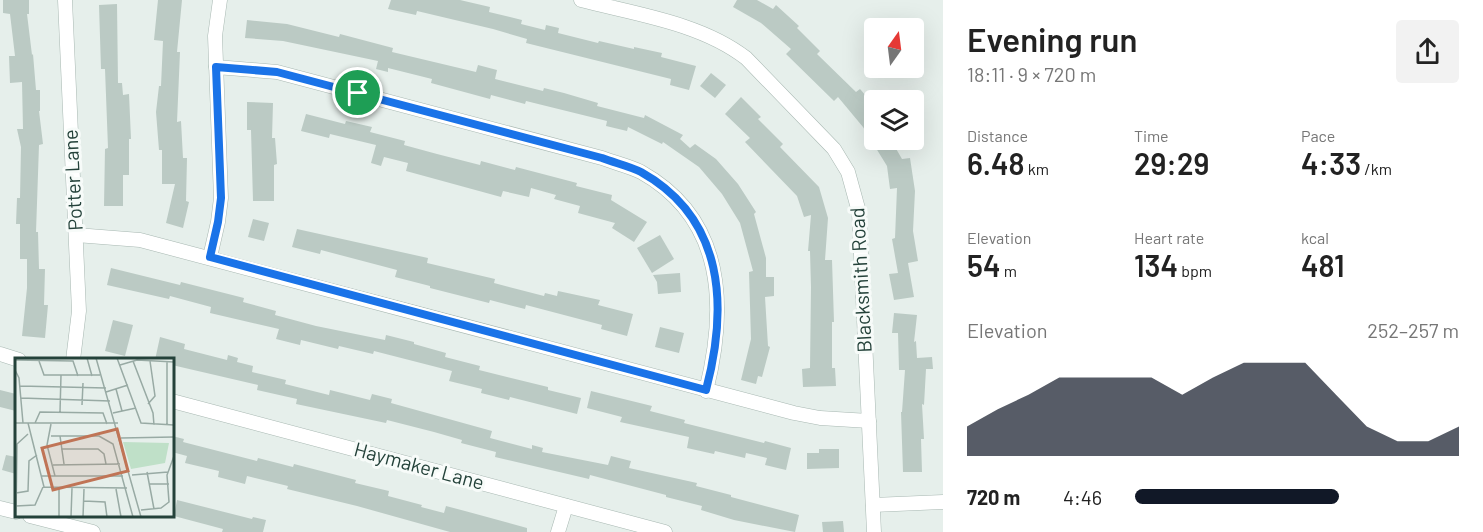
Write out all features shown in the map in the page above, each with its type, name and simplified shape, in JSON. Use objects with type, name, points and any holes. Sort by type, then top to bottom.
[{"type":"street","name":"Potter Lane","points":[[65,0],[79,311],[73,358]]},
{"type":"street","points":[[210,257],[221,198],[215,36],[220,0]]},
{"type":"street","name":"Blacksmith Road","points":[[580,0],[697,30],[732,47],[746,58],[834,149],[848,172],[859,212],[874,532]]},
{"type":"street","points":[[216,67],[277,72],[602,158],[653,179],[689,211],[705,238],[713,260],[716,292],[716,341],[706,390]]},
{"type":"street","points":[[76,235],[140,240],[706,390],[820,418],[869,421]]},
{"type":"street","points":[[0,354],[15,359]]},
{"type":"street","name":"Haymaker Lane","points":[[174,401],[665,532]]},
{"type":"street","points":[[873,505],[943,502]]},
{"type":"street","points":[[558,532],[566,506]]},
{"type":"street","points":[[0,508],[15,512]]},
{"type":"street","points":[[33,517],[75,530],[93,532]]},
{"type":"building","points":[[3,0],[29,0],[29,14],[27,14],[36,90],[40,90],[39,111],[43,144],[39,145],[36,232],[38,232],[39,269],[45,269],[44,305],[48,305],[45,338],[22,336],[27,288],[27,259],[20,259],[20,224],[16,224],[17,198],[20,198],[21,147],[17,129],[23,129],[22,82],[10,83],[9,56],[15,56],[10,14],[3,13]]},
{"type":"building","points":[[158,0],[182,0],[177,52],[180,52],[177,122],[181,121],[183,158],[187,158],[186,201],[189,202],[183,228],[166,223],[175,184],[162,184],[162,150],[159,150],[156,112],[159,86],[161,86],[163,41],[154,40]]},
{"type":"building","points":[[391,0],[460,0],[490,7],[489,12],[522,20],[521,24],[545,30],[546,25],[559,28],[558,33],[598,43],[599,41],[662,53],[661,57],[696,66],[689,90],[670,85],[671,79],[526,43],[527,39],[493,29],[417,11],[416,15],[388,9]]},
{"type":"building","points":[[737,0],[757,0],[773,9],[776,5],[799,26],[797,28],[820,51],[817,54],[856,92],[860,89],[864,94],[864,129],[838,97],[834,101],[786,54],[791,49],[761,23],[733,7]]},
{"type":"building","points":[[117,4],[118,83],[122,83],[123,95],[129,94],[131,139],[129,139],[129,175],[123,175],[123,206],[104,206],[105,149],[108,148],[105,69],[101,69],[99,5]]},
{"type":"building","points":[[247,20],[287,24],[339,37],[340,34],[393,48],[392,52],[476,72],[478,65],[497,70],[495,79],[543,91],[544,88],[564,93],[598,103],[597,106],[644,118],[645,115],[683,135],[680,139],[690,148],[695,144],[716,159],[738,184],[756,212],[754,214],[766,258],[766,277],[774,277],[774,296],[765,297],[768,346],[770,347],[762,377],[758,376],[756,384],[741,380],[751,339],[749,272],[753,271],[740,223],[722,194],[699,167],[663,142],[662,144],[628,127],[627,131],[606,126],[607,121],[526,101],[525,104],[491,95],[490,99],[431,83],[432,79],[388,68],[388,72],[376,69],[378,61],[283,41],[245,38]]},
{"type":"building","points":[[711,73],[726,85],[715,98],[700,86]]},
{"type":"building","points":[[741,97],[761,117],[758,119],[783,144],[780,147],[819,187],[828,218],[825,260],[832,260],[834,322],[832,322],[832,368],[835,368],[836,386],[803,387],[802,369],[810,368],[811,287],[810,251],[808,251],[811,215],[804,217],[797,196],[745,142],[750,138],[725,114]]},
{"type":"building","points":[[247,102],[273,103],[272,138],[275,138],[277,164],[274,165],[274,201],[253,201],[251,130],[247,130]]},
{"type":"building","points":[[306,114],[345,124],[346,121],[372,127],[370,132],[405,141],[404,145],[480,165],[481,161],[515,170],[516,167],[577,183],[576,186],[612,195],[611,200],[647,222],[634,242],[612,228],[615,223],[578,213],[580,206],[554,199],[556,195],[531,188],[529,197],[503,191],[501,197],[406,171],[408,163],[384,157],[381,166],[371,163],[376,145],[330,134],[329,138],[301,131]]},
{"type":"building","points":[[877,150],[897,150],[902,159],[910,158],[915,191],[913,231],[918,261],[908,263],[914,297],[894,300],[889,274],[898,273],[892,239],[895,238],[897,188],[890,189],[887,166]]},
{"type":"building","points":[[253,219],[269,223],[264,241],[248,237]]},
{"type":"building","points":[[297,229],[428,258],[427,263],[495,279],[494,283],[544,296],[545,293],[557,296],[558,291],[600,300],[598,305],[633,314],[627,336],[601,329],[602,325],[526,305],[525,309],[490,300],[489,303],[430,288],[430,286],[395,277],[397,270],[321,250],[320,254],[292,247]]},
{"type":"building","points":[[660,235],[674,259],[652,273],[637,248]]},
{"type":"building","points":[[111,268],[244,298],[243,302],[276,311],[275,315],[316,326],[385,340],[386,335],[414,342],[414,344],[446,353],[445,357],[480,366],[479,370],[548,387],[548,390],[581,398],[577,414],[510,397],[509,400],[481,393],[482,389],[449,381],[452,371],[374,351],[373,354],[301,340],[300,345],[276,339],[279,329],[210,313],[211,307],[170,296],[169,299],[107,285]]},
{"type":"building","points":[[680,273],[681,292],[658,294],[657,282],[653,275]]},
{"type":"building","points":[[894,313],[917,315],[914,342],[916,341],[917,358],[932,357],[933,369],[926,369],[924,405],[922,404],[924,439],[921,439],[922,472],[903,472],[901,412],[905,370],[899,370],[898,333],[892,333]]},
{"type":"building","points":[[113,320],[133,325],[125,356],[105,351]]},
{"type":"building","points":[[660,327],[684,333],[679,353],[655,347]]},
{"type":"building","points":[[160,337],[185,344],[184,349],[227,360],[228,355],[238,358],[237,362],[253,366],[252,372],[286,380],[285,384],[329,395],[330,390],[370,400],[372,394],[392,399],[391,403],[492,431],[490,438],[532,449],[532,445],[543,448],[542,452],[608,465],[611,456],[631,461],[629,468],[697,483],[696,486],[731,495],[731,497],[799,515],[795,532],[734,520],[701,510],[702,506],[590,475],[589,479],[495,457],[496,452],[461,443],[462,440],[434,432],[387,420],[386,423],[296,404],[297,399],[257,390],[258,385],[174,365],[174,358],[155,358]]},
{"type":"building","points":[[0,390],[15,394],[15,411],[0,407]]},
{"type":"building","points":[[591,391],[652,406],[650,411],[685,420],[684,423],[791,448],[786,470],[765,465],[767,458],[746,453],[745,458],[715,451],[714,454],[687,448],[689,437],[620,422],[622,417],[587,408]]},
{"type":"building","points":[[174,436],[184,439],[183,442],[257,461],[258,458],[293,467],[294,464],[356,480],[355,483],[389,491],[388,496],[422,505],[421,507],[444,513],[446,506],[527,528],[527,532],[450,532],[287,489],[288,486],[247,476],[245,484],[218,477],[219,471],[185,463],[187,456],[174,453]]},
{"type":"building","points":[[819,449],[839,449],[839,468],[807,469],[807,453],[819,453]]},
{"type":"building","points":[[6,455],[15,457],[15,474],[2,470]]},
{"type":"building","points":[[177,500],[252,519],[253,517],[266,520],[263,532],[222,532],[223,529],[174,516]]},
{"type":"building","points":[[843,521],[844,532],[823,532],[822,522]]},
{"type":"route","points":[[216,67],[277,72],[358,93],[602,158],[638,171],[653,179],[673,195],[689,211],[705,238],[713,260],[716,292],[716,341],[706,390],[210,257],[221,198],[216,67]]}]
